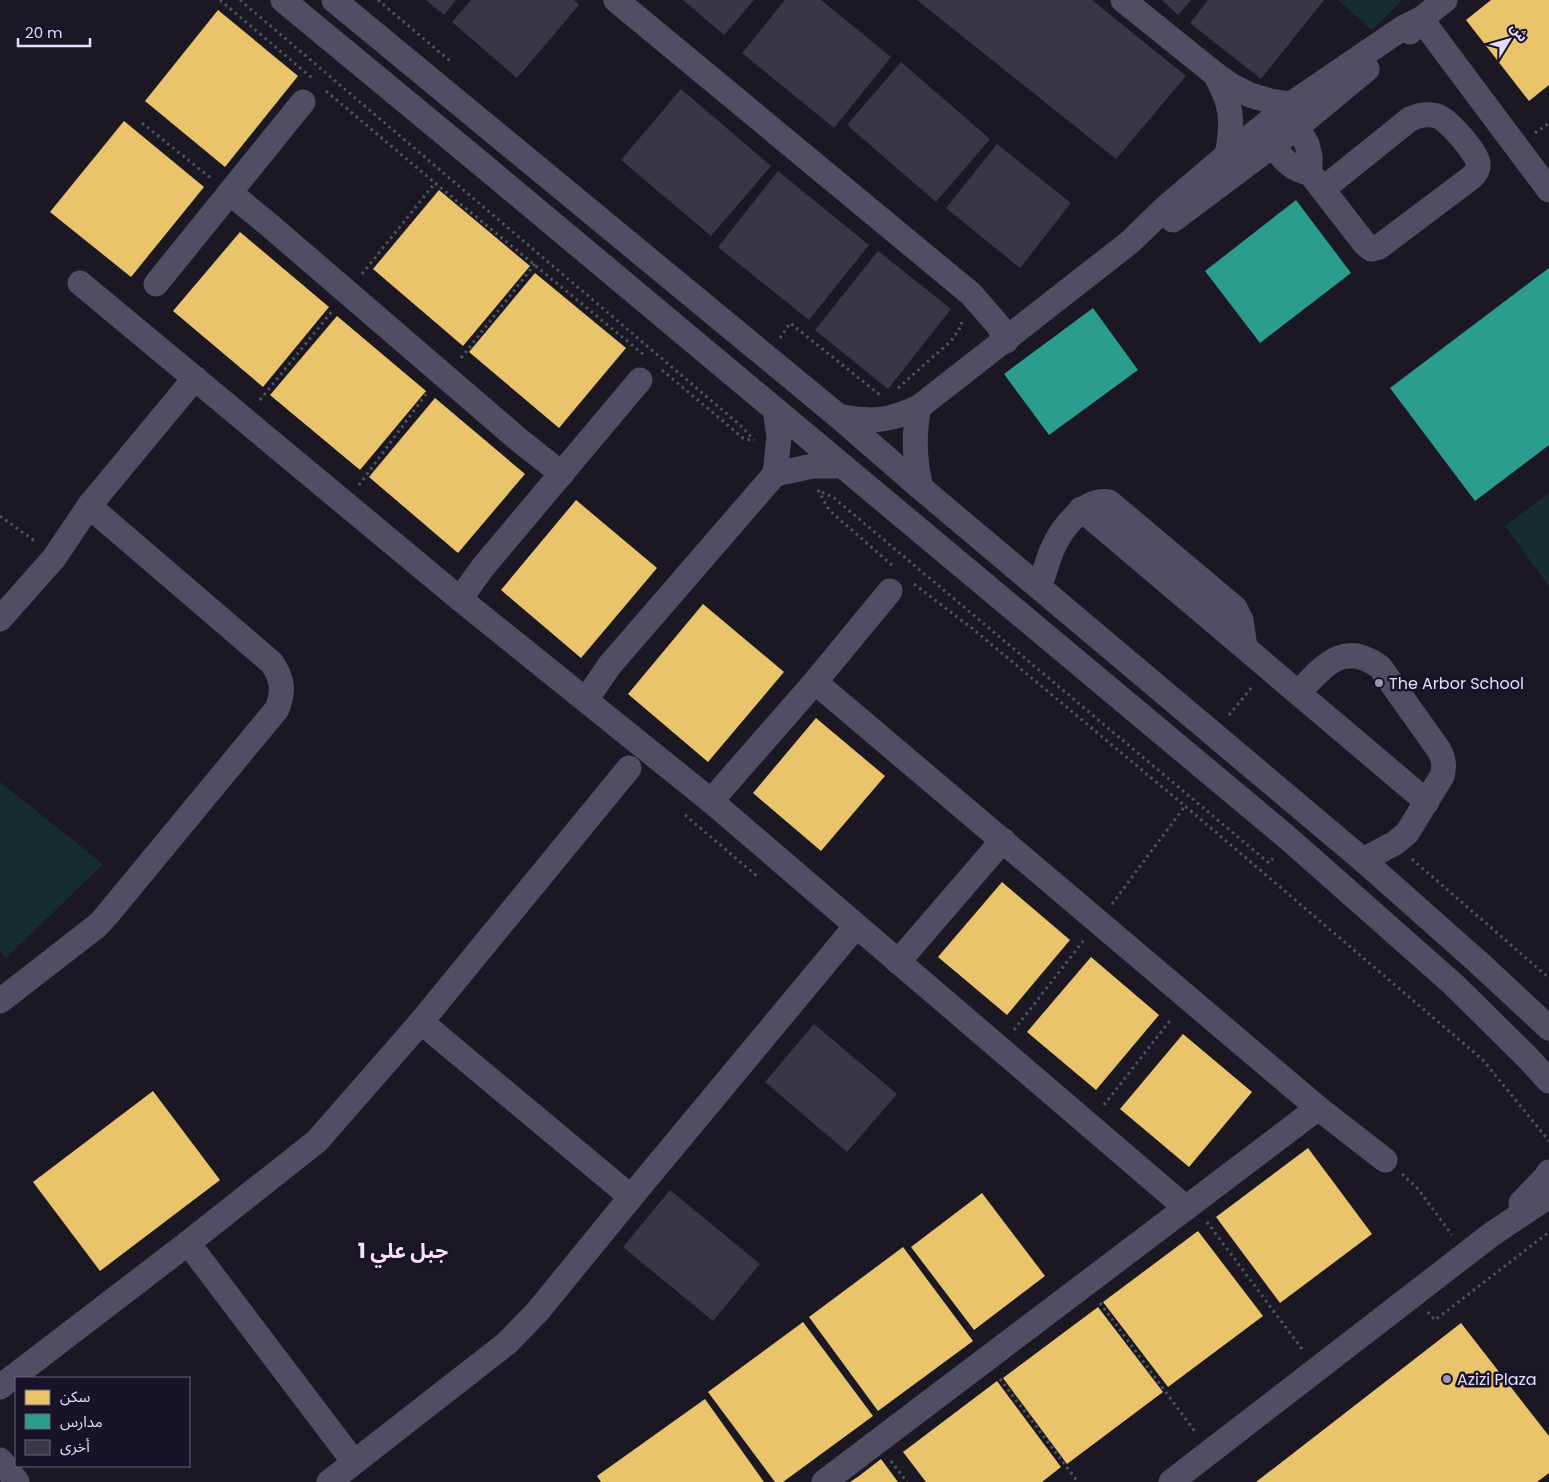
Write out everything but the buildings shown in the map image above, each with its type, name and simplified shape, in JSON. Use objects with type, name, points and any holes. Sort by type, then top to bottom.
[{"type":"street","points":[[283,0],[1289,838],[1453,984],[1549,1081]]},
{"type":"street","points":[[334,0],[837,416],[1363,860],[1549,1028]]},
{"type":"street","points":[[616,0],[971,294],[998,324],[1006,340]]},
{"type":"street","points":[[1123,0],[1232,86],[1250,95],[1270,101],[1294,116],[1307,144],[1317,181],[1364,244],[1371,249],[1376,249],[1472,177],[1478,170],[1478,165],[1476,156],[1447,121],[1429,114],[1419,115],[1410,119],[1317,181]]},
{"type":"street","points":[[837,416],[870,421],[886,420],[903,415],[919,407],[1130,242],[1165,208],[1227,155],[1294,116],[1404,27],[1421,19],[1445,0]]},
{"type":"street","points":[[1421,19],[1549,190]]},
{"type":"street","points":[[1215,74],[1225,93],[1230,113],[1231,134],[1227,155]]},
{"type":"street","points":[[156,284],[310,93]]},
{"type":"street","points":[[1130,242],[1169,222],[1273,146],[1294,116]]},
{"type":"street","points":[[1273,146],[1294,168],[1317,181]]},
{"type":"street","points":[[230,193],[562,474]]},
{"type":"street","points":[[80,283],[460,599],[711,801],[898,962],[1190,1206]]},
{"type":"street","points":[[460,599],[483,567],[649,368]]},
{"type":"street","points":[[0,618],[54,558],[89,506],[196,378]]},
{"type":"street","points":[[919,407],[914,444],[916,472],[921,488]]},
{"type":"street","points":[[775,409],[786,472]]},
{"type":"street","points":[[586,700],[609,666],[786,472],[813,466],[843,466]]},
{"type":"street","points":[[0,1002],[98,925],[277,709],[281,698],[282,685],[279,674],[272,663],[89,506]]},
{"type":"street","points":[[1039,587],[1055,544],[1081,509],[1427,802]]},
{"type":"street","points":[[711,801],[815,682],[898,579]]},
{"type":"street","points":[[1299,692],[1320,670],[1336,658],[1352,655],[1368,659],[1380,667],[1443,758],[1444,768],[1442,776],[1406,833],[1395,844],[1363,860]]},
{"type":"street","points":[[815,682],[1318,1108],[1385,1160]]},
{"type":"street","points":[[0,1388],[188,1243],[317,1140],[421,1022],[629,768]]},
{"type":"street","points":[[898,962],[1003,840]]},
{"type":"street","points":[[329,1482],[518,1334],[856,926]]},
{"type":"street","points":[[421,1022],[630,1197]]},
{"type":"street","points":[[824,1482],[1318,1108]]},
{"type":"street","points":[[1492,1234],[1549,1172]]},
{"type":"street","points":[[1171,1482],[1465,1254],[1492,1234],[1542,1205]]},
{"type":"street","points":[[188,1243],[354,1462]]},
{"type":"street","points":[[0,1460],[17,1482]]},
{"type":"path","points":[[220,0],[310,93]]},
{"type":"path","points":[[240,0],[740,425],[757,442],[743,438],[649,368],[535,264],[324,89]]},
{"type":"path","points":[[1534,134],[1549,122]]},
{"type":"path","points":[[142,123],[230,193]]},
{"type":"path","points":[[357,488],[444,374],[535,264]]},
{"type":"path","points":[[892,393],[951,341],[962,325],[958,308],[971,294]]},
{"type":"path","points":[[780,338],[790,323],[885,399]]},
{"type":"path","points":[[786,472],[834,498],[1269,863],[1289,838]]},
{"type":"path","points":[[819,491],[829,510],[898,579],[973,629],[1483,1060],[1549,1141]]},
{"type":"path","points":[[0,516],[54,558]]},
{"type":"path","points":[[1229,716],[1268,666]]},
{"type":"path","points":[[681,812],[764,882]]},
{"type":"path","points":[[1395,844],[1549,978]]},
{"type":"path","points":[[1103,1107],[1188,997]]},
{"type":"path","points":[[1385,1160],[1412,1182],[1465,1254]]},
{"type":"path","points":[[1190,1206],[1316,1369]]},
{"type":"path","points":[[1414,1294],[1435,1320],[1549,1232]]},
{"type":"path","points":[[1086,1284],[1210,1452]]},
{"type":"path","points":[[986,1361],[1078,1482]]},
{"type":"green space","points":[[1338,0],[1402,0],[1372,30]]},
{"type":"green space","points":[[1549,493],[1549,586],[1505,526]]},
{"type":"green space","points":[[0,782],[103,864],[6,958],[0,951]]},
{"type":"place","name":"The Arbor School","points":[[1379,683]]},
{"type":"place","name":"Azizi Plaza","points":[[1447,1379]]},
{"type":"district","name":"جبل علي 1","points":[[403,1251]]}]
